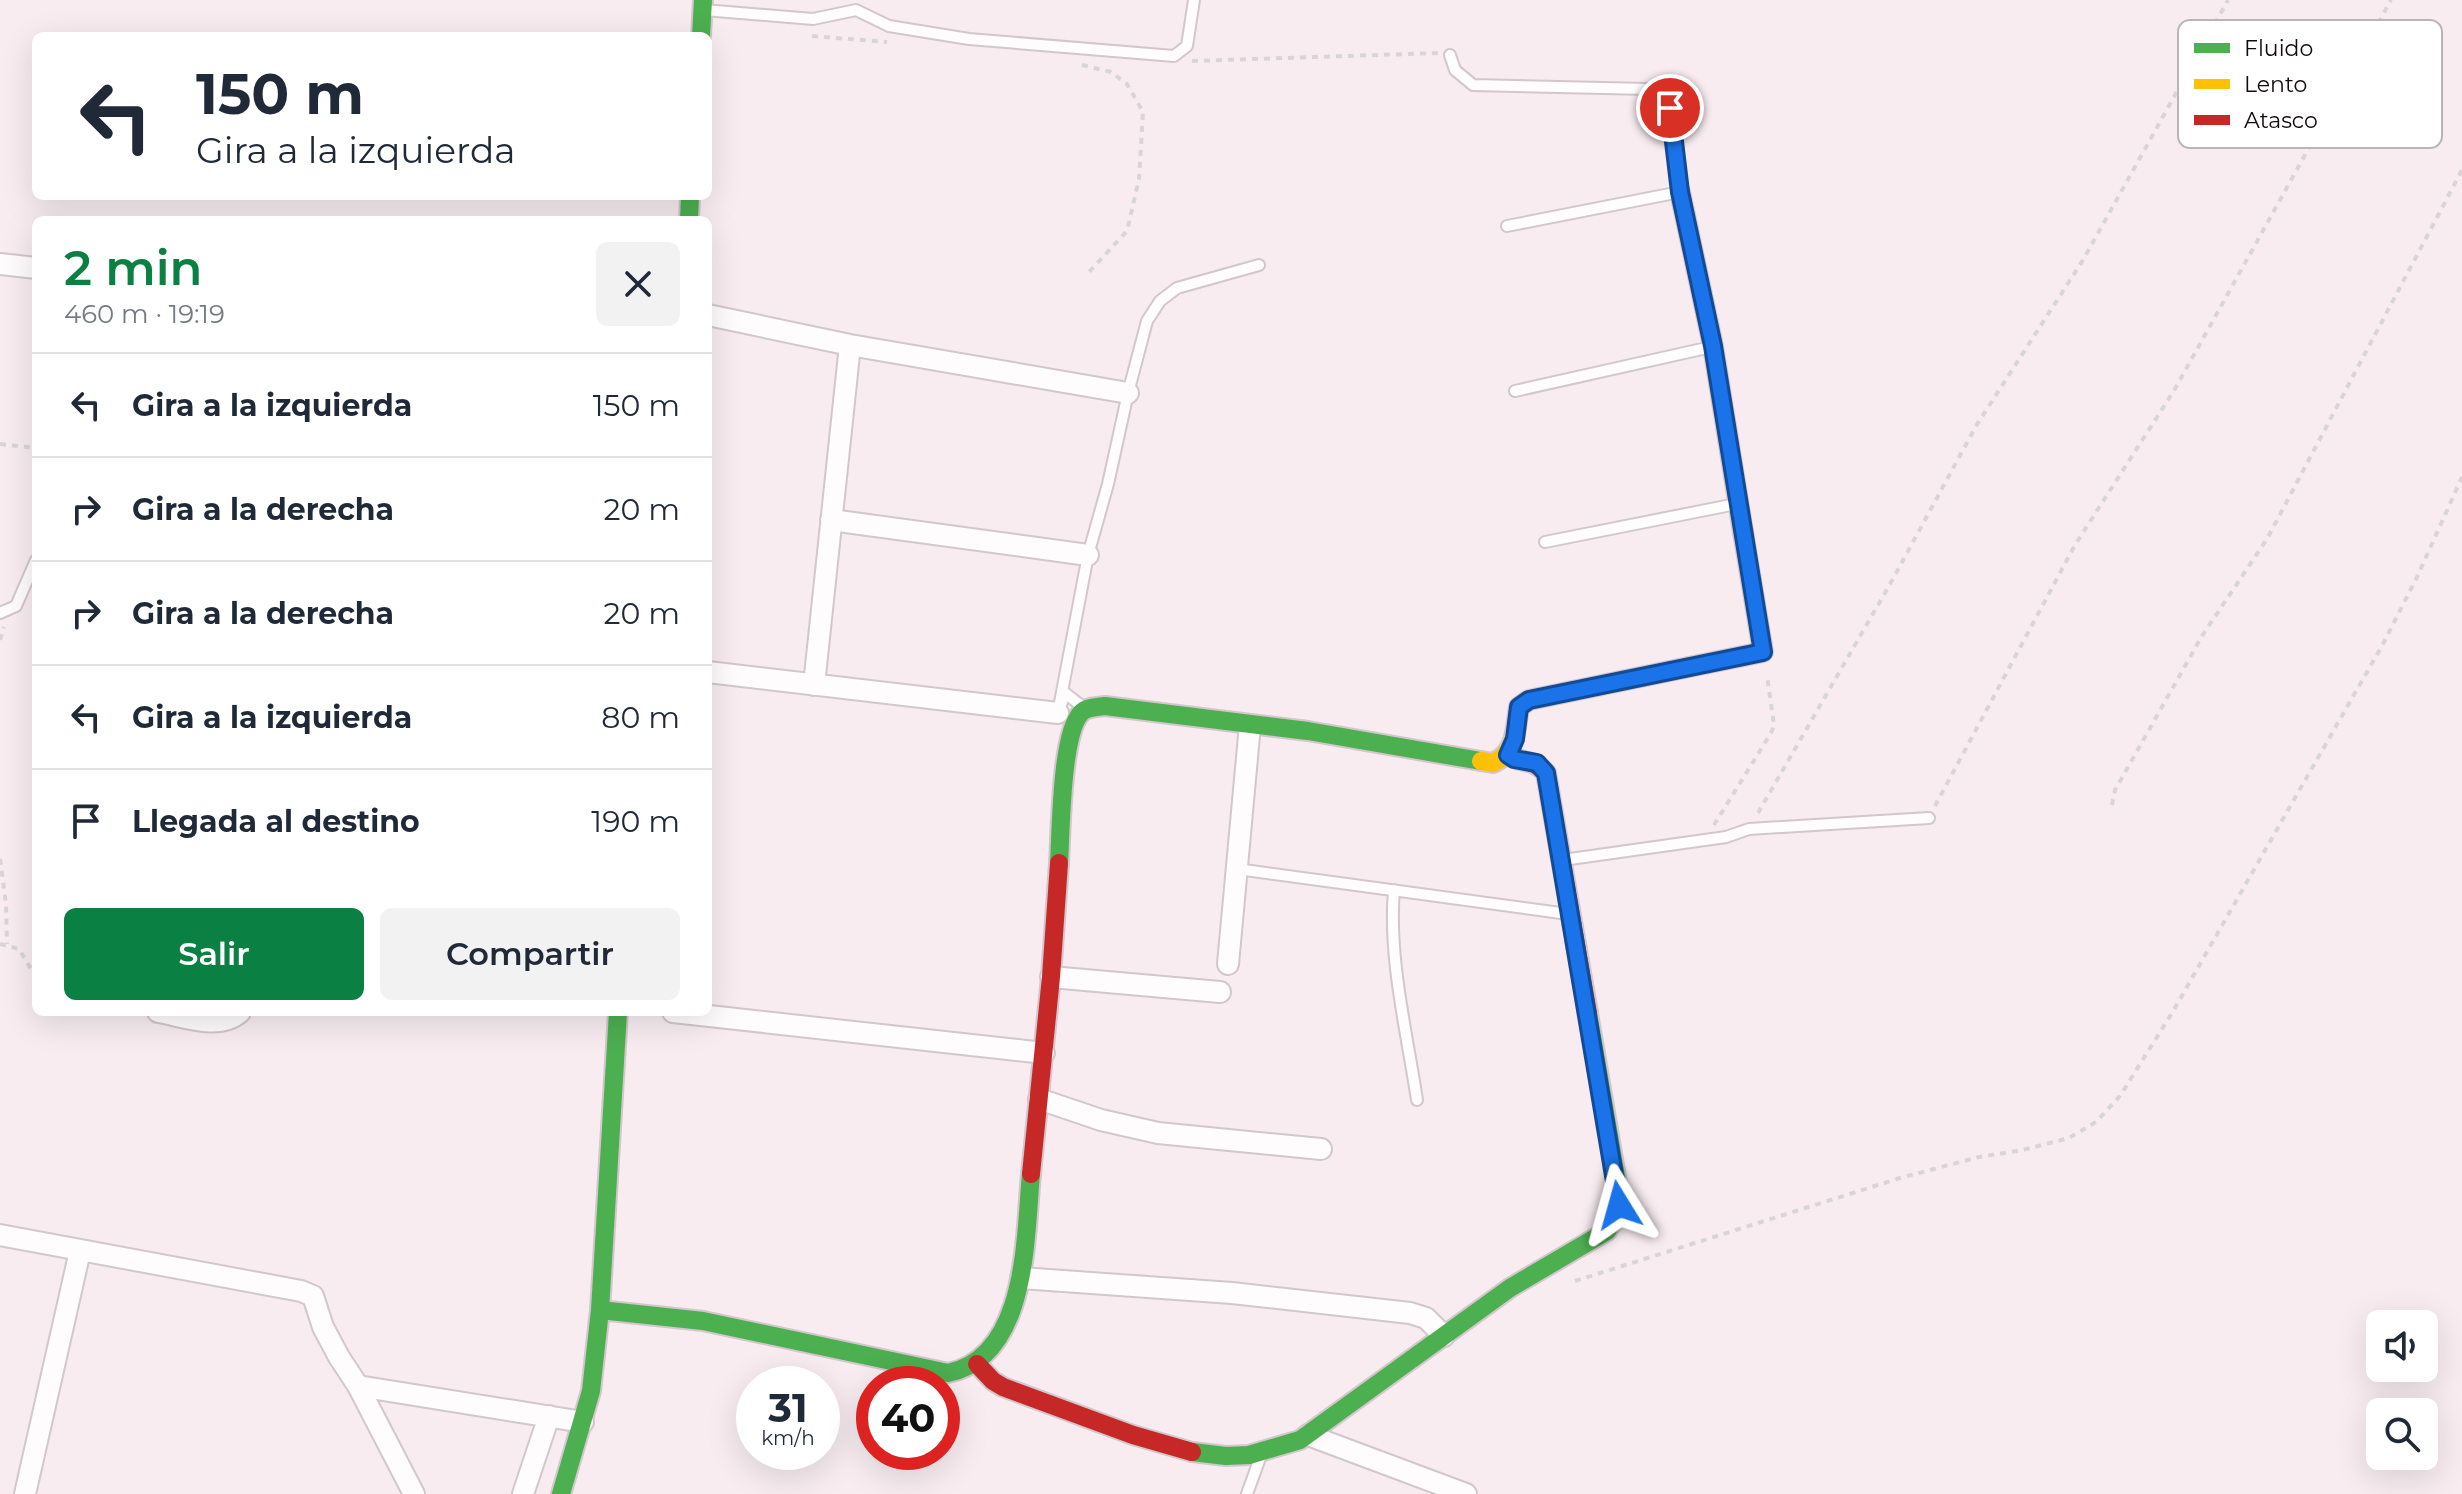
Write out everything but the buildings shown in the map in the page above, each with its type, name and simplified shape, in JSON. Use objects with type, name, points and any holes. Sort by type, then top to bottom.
[{"type":"street","points":[[701,32],[703,5]]},
{"type":"street","points":[[600,1310],[703,1321],[938,1372],[959,1372],[977,1364],[1000,1331],[1021,1278],[1051,977],[1065,773],[1071,735],[1080,713],[1086,709],[1105,706],[1308,731],[1493,763],[1508,755],[1515,739],[1519,707],[1529,700],[1763,652],[1713,346],[1680,192]]},
{"type":"street","points":[[0,264],[32,268]]},
{"type":"street","points":[[712,316],[850,345],[1128,393]]},
{"type":"street","points":[[814,685],[850,345]]},
{"type":"street","points":[[831,520],[1088,555]]},
{"type":"street","points":[[712,672],[1058,713]]},
{"type":"street","points":[[1228,964],[1250,725]]},
{"type":"street","points":[[977,1364],[1003,1387],[1171,1449],[1218,1457],[1261,1454],[1308,1435],[1510,1288],[1607,1231],[1617,1215],[1619,1194],[1546,773],[1537,763],[1508,755]]},
{"type":"street","points":[[1051,977],[1220,992]]},
{"type":"street","points":[[182,1016],[217,1022],[231,1020],[236,1016]]},
{"type":"street","points":[[561,1494],[591,1391],[600,1310],[618,1016]]},
{"type":"street","points":[[709,1016],[1044,1053]]},
{"type":"street","points":[[1039,1099],[1101,1120],[1158,1133],[1321,1149]]},
{"type":"street","points":[[0,1235],[301,1291],[313,1296],[328,1337],[358,1386],[414,1494]]},
{"type":"street","points":[[25,1494],[80,1251]]},
{"type":"street","points":[[1021,1278],[1232,1293],[1410,1313],[1426,1318],[1444,1336]]},
{"type":"street","points":[[358,1386],[583,1422]]},
{"type":"street","points":[[523,1494],[549,1416]]},
{"type":"street","points":[[1308,1435],[1466,1494]]},
{"type":"lane","points":[[703,5],[813,19],[856,10],[889,26],[969,39],[1168,56],[1179,54],[1189,40],[1194,0]]},
{"type":"lane","points":[[1450,55],[1455,70],[1473,85],[1648,89],[1667,102],[1672,114],[1680,192],[1507,226]]},
{"type":"lane","points":[[1058,713],[1088,555],[1147,321],[1160,301],[1186,284],[1259,265]]},
{"type":"lane","points":[[1515,391],[1713,346]]},
{"type":"lane","points":[[1545,542],[1738,503]]},
{"type":"lane","points":[[0,613],[16,606],[32,569]]},
{"type":"lane","points":[[1058,713],[1065,693],[1086,709]]},
{"type":"lane","points":[[1561,860],[1710,839],[1749,829],[1929,818]]},
{"type":"lane","points":[[1237,869],[1570,914]]},
{"type":"lane","points":[[1394,890],[1394,947],[1417,1100]]},
{"type":"lane","points":[[1247,1494],[1261,1454]]},
{"type":"path","points":[[2217,20],[2228,0]]},
{"type":"path","points":[[2380,20],[2391,0]]},
{"type":"path","points":[[798,35],[890,43]]},
{"type":"path","points":[[1179,54],[1197,62],[1436,52],[1450,55]]},
{"type":"path","points":[[1073,64],[1111,72],[1127,84],[1143,112],[1139,179],[1127,231],[1089,272]]},
{"type":"path","points":[[1749,829],[1889,586],[1976,426],[2083,260],[2178,90]]},
{"type":"path","points":[[1929,818],[2075,545],[2175,389],[2309,148]]},
{"type":"path","points":[[2112,805],[2115,790],[2202,636],[2267,539],[2462,170]]},
{"type":"path","points":[[0,444],[32,448]]},
{"type":"path","points":[[1563,1283],[1900,1178],[2069,1138],[2096,1122],[2120,1096],[2172,1013],[2383,644],[2462,477]]},
{"type":"path","points":[[1710,839],[1713,826],[1774,725],[1763,652]]},
{"type":"path","points":[[0,859],[6,904],[3,944],[19,949],[32,970]]},
{"type":"traffic: fast","points":[[701,32],[703,0]]},
{"type":"traffic: fast","points":[[1680,192],[1713,346],[1743,532]]},
{"type":"traffic: fast","points":[[689,216],[690,200]]},
{"type":"traffic: fast","points":[[1059,863],[1063,784],[1069,741],[1074,724],[1081,713],[1089,708],[1105,706],[1308,731],[1481,761]]},
{"type":"traffic: fast","points":[[1192,1452],[1249,1455],[1300,1440],[1510,1288],[1607,1231],[1617,1215],[1619,1194],[1588,1013]]},
{"type":"traffic: fast","points":[[561,1494],[591,1391],[600,1310],[618,1016]]},
{"type":"traffic: fast","points":[[600,1310],[703,1321],[948,1373],[974,1362],[994,1344],[1008,1320],[1023,1260],[1031,1174]]},
{"type":"traffic: slow","points":[[1481,761],[1493,763],[1507,753],[1514,740],[1519,707],[1529,700],[1689,667]]},
{"type":"traffic: jam","points":[[1689,667],[1763,652],[1743,532]]},
{"type":"traffic: jam","points":[[1508,755],[1532,763],[1546,773],[1588,1013]]},
{"type":"traffic: jam","points":[[1031,1174],[1059,863]]},
{"type":"traffic: jam","points":[[977,1364],[1003,1387],[1133,1435],[1192,1452]]},
{"type":"route","points":[[1619,1205],[1546,773],[1532,760],[1514,759],[1508,755],[1513,748],[1519,707],[1529,700],[1763,652],[1713,346],[1680,192],[1670,108]]}]
